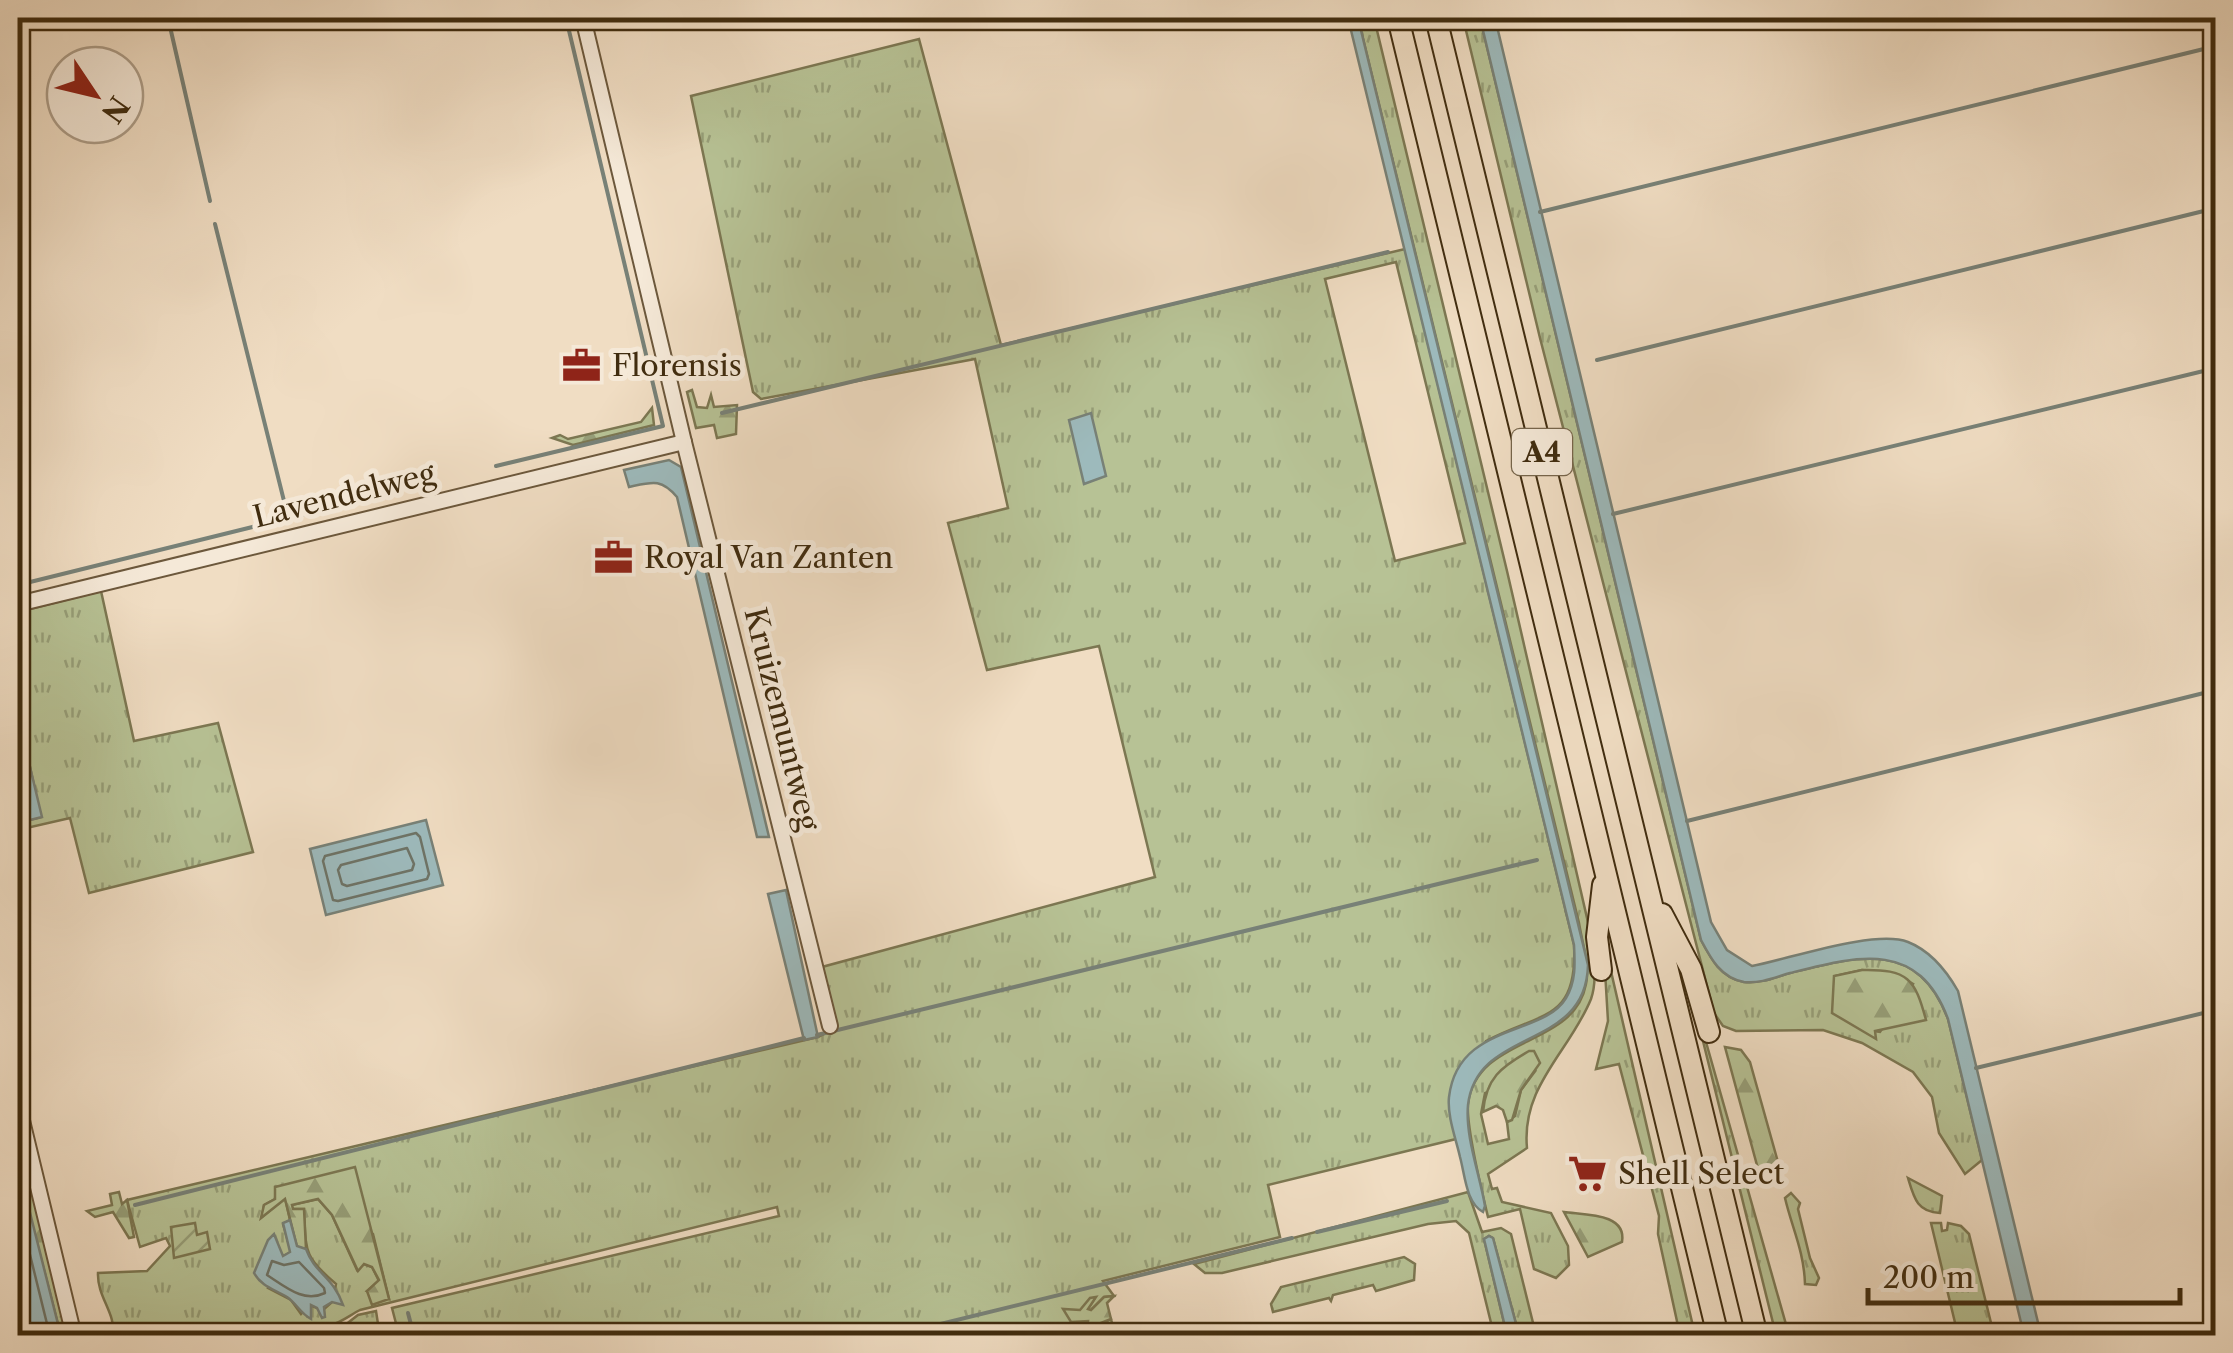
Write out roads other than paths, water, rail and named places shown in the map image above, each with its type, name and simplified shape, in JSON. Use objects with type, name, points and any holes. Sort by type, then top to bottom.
[{"type":"highway","name":"A4","points":[[1398,18],[1718,1336]]},
{"type":"highway","name":"A4","points":[[1436,18],[1757,1336]]},
{"type":"highway","name":"A4","points":[[1601,970],[1597,937],[1605,868]]},
{"type":"highway","name":"A4","points":[[1647,886],[1691,969],[1710,1032]]},
{"type":"street","name":"Kruizemuntweg","points":[[583,18],[830,1026]]},
{"type":"street","name":"Lavendelweg","points":[[18,604],[684,442]]},
{"type":"street","points":[[18,1104],[74,1336]]},
{"type":"water","points":[[1348,18],[1358,18],[1588,965],[1583,993],[1570,1012],[1552,1027],[1490,1062],[1476,1080],[1468,1117],[1483,1212],[1470,1195],[1451,1120],[1449,1097],[1456,1073],[1468,1055],[1484,1043],[1555,1010],[1572,985],[1574,945]]},
{"type":"water","points":[[1480,18],[1495,18],[1711,922],[1727,950],[1752,966],[1854,942],[1893,939],[1916,946],[1943,969],[1958,991],[2041,1335],[2024,1335],[1948,1019],[1935,993],[1903,965],[1883,960],[1839,962],[1744,982],[1723,972],[1701,940]]},
{"type":"water","points":[[1091,413],[1106,476],[1084,484],[1069,420]]},
{"type":"water","points":[[669,460],[681,467],[769,837],[757,837],[677,497],[656,483],[629,487],[624,470]]},
{"type":"water","points":[[30,767],[42,817],[18,823],[18,770]]},
{"type":"water","points":[[426,820],[443,885],[326,915],[310,849]]},
{"type":"water","points":[[786,890],[818,1037],[804,1040],[768,894]]},
{"type":"water","points":[[18,1165],[60,1335],[26,1335],[18,1299]]},
{"type":"water","points":[[290,1220],[297,1246],[306,1249],[343,1305],[332,1302],[324,1307],[325,1317],[311,1305],[311,1319],[254,1273],[274,1234],[283,1256],[290,1252],[283,1223]]},
{"type":"water","points":[[1493,1238],[1519,1335],[1507,1335],[1484,1239]]},
{"type":"waterway","points":[[168,18],[210,201]]},
{"type":"waterway","points":[[496,466],[663,426],[566,18]]},
{"type":"waterway","points":[[1006,23],[1024,18]]},
{"type":"waterway","points":[[1540,212],[2216,46]]},
{"type":"waterway","points":[[1597,360],[2216,208]]},
{"type":"waterway","points":[[215,224],[288,517]]},
{"type":"waterway","points":[[722,413],[1388,252]]},
{"type":"waterway","points":[[18,265],[29,262]]},
{"type":"waterway","points":[[1613,514],[2216,368]]},
{"type":"waterway","points":[[18,585],[394,492]]},
{"type":"waterway","points":[[1687,821],[2216,690]]},
{"type":"waterway","points":[[817,1035],[1537,860]]},
{"type":"waterway","points":[[1976,1068],[2216,1010]]},
{"type":"waterway","points":[[135,1205],[804,1038]]},
{"type":"waterway","points":[[1317,1232],[1447,1201]]},
{"type":"waterway","points":[[920,1329],[1292,1238]]},
{"type":"waterway","points":[[408,1313],[414,1336]]},
{"type":"waterway","points":[[2196,1336],[2216,1331]]},
{"type":"waterway","points":[[895,1336],[900,1334]]},
{"type":"place","name":"Florensis","points":[[582,365]]},
{"type":"place","name":"Royal Van Zanten","points":[[614,557]]},
{"type":"place","name":"Shell Select","points":[[1588,1173]]}]
